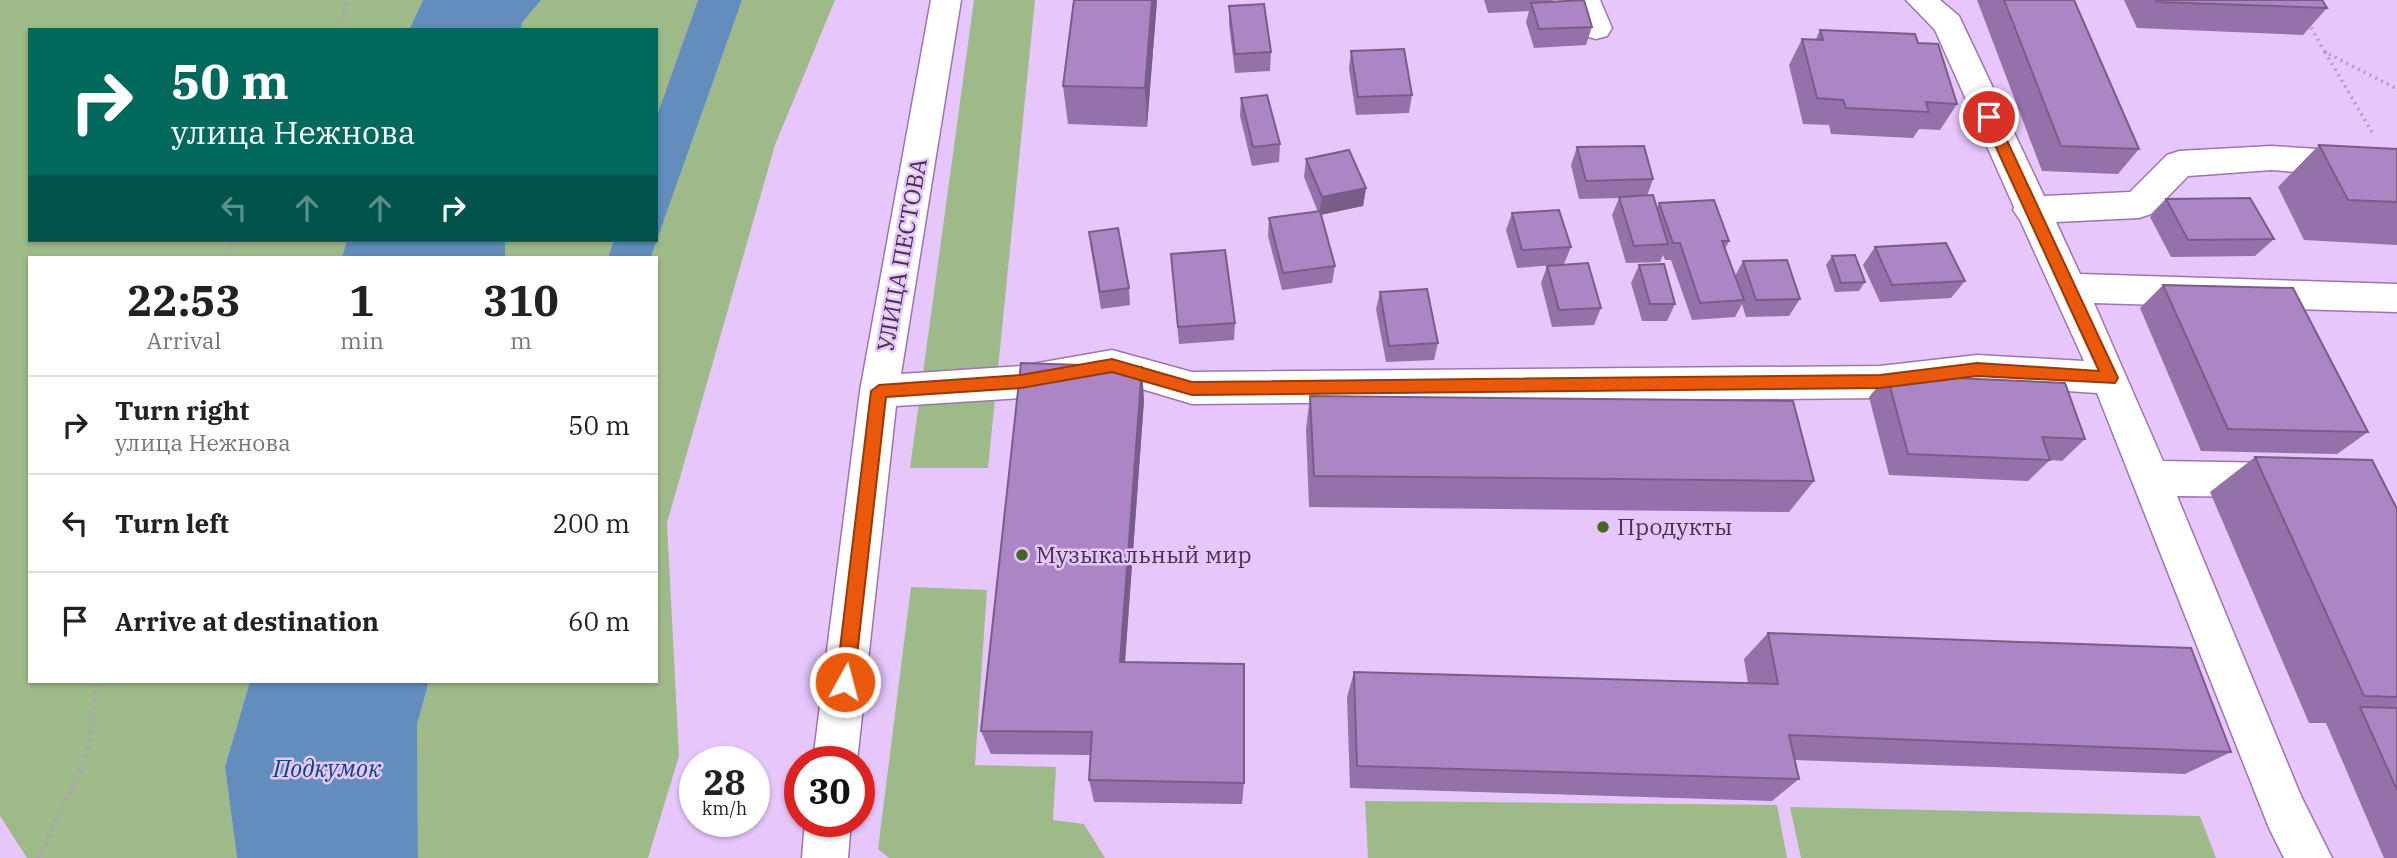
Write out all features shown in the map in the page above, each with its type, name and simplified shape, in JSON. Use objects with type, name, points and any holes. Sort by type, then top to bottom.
[{"type":"street","name":"УЛИЦА ПЕСТОВА","points":[[837,746],[879,391],[946,0]]},
{"type":"street","points":[[1921,0],[1948,24],[2110,378],[2285,812],[2309,858]]},
{"type":"street","points":[[2031,210],[2139,205],[2179,164],[2271,158],[2395,167]]},
{"type":"street","points":[[2067,288],[2397,298]]},
{"type":"street","points":[[879,391],[1021,382],[1112,365],[1192,388],[1880,382],[1977,370],[2110,378]]},
{"type":"street","points":[[2151,478],[2308,481]]},
{"type":"street","points":[[825,858],[827,837]]},
{"type":"path","points":[[341,28],[347,0]]},
{"type":"path","points":[[2307,21],[2395,167]]},
{"type":"path","points":[[2325,52],[2397,89]]},
{"type":"path","points":[[38,858],[87,756],[97,683]]},
{"type":"green space","points":[[0,0],[423,0],[410,28],[28,28],[28,242],[346,242],[342,256],[28,256],[28,683],[249,683],[225,767],[237,858],[27,858],[0,816]]},
{"type":"green space","points":[[541,0],[698,0],[658,112],[658,28],[521,28],[522,23]]},
{"type":"green space","points":[[742,0],[835,0],[775,145],[667,523],[679,756],[648,858],[418,858],[417,725],[428,683],[658,683],[658,256],[651,256]]},
{"type":"green space","points":[[974,0],[1035,0],[988,468],[910,468]]},
{"type":"green space","points":[[505,242],[613,242],[608,256],[505,256]]},
{"type":"green space","points":[[911,587],[987,590],[975,765],[1056,767],[1053,820],[1084,824],[1105,858],[889,858],[878,849]]},
{"type":"green space","points":[[1365,801],[1777,805],[1787,858],[1368,858]]},
{"type":"green space","points":[[1790,807],[2200,816],[2216,858],[1801,858]]},
{"type":"water","points":[[423,0],[541,0],[522,23],[521,28],[410,28]]},
{"type":"water","points":[[698,0],[742,0],[658,237],[658,112]]},
{"type":"water","points":[[346,242],[505,242],[505,256],[342,256]]},
{"type":"water","points":[[613,242],[656,242],[651,256],[608,256]]},
{"type":"water","name":"Подкумок","points":[[249,683],[428,683],[417,725],[418,858],[237,858],[225,767]]},
{"type":"building","points":[[1074,0],[1152,0],[1145,88],[1063,86]]},
{"type":"building","points":[[1584,0],[1592,27],[1539,29],[1531,3]]},
{"type":"building","points":[[2004,0],[2074,0],[2139,149],[2061,146]]},
{"type":"building","points":[[2156,0],[2322,0],[2327,8],[2157,2]]},
{"type":"building","points":[[1264,4],[1271,52],[1235,54],[1229,6]]},
{"type":"building","points":[[1820,30],[1915,34],[1918,43],[1938,44],[1957,104],[1926,102],[1929,112],[1846,108],[1843,100],[1817,98],[1802,39],[1823,40]]},
{"type":"building","points":[[1404,49],[1412,95],[1358,97],[1351,51]]},
{"type":"building","points":[[1267,95],[1280,144],[1253,147],[1241,98]]},
{"type":"building","points":[[2319,145],[2397,149],[2397,202],[2348,200]]},
{"type":"building","points":[[1644,146],[1653,179],[1586,181],[1577,147]]},
{"type":"building","points":[[1349,150],[1366,188],[1322,197],[1306,159]]},
{"type":"building","points":[[1653,195],[1668,244],[1634,246],[1619,197]]},
{"type":"building","points":[[2250,198],[2274,239],[2188,240],[2166,199]]},
{"type":"building","points":[[1714,200],[1729,241],[1722,241],[1744,300],[1700,303],[1680,243],[1673,243],[1659,203]]},
{"type":"building","points":[[1559,210],[1571,247],[1522,250],[1512,213]]},
{"type":"building","points":[[1320,211],[1335,266],[1283,273],[1269,218]]},
{"type":"building","points":[[1118,228],[1129,288],[1100,292],[1089,232]]},
{"type":"building","points":[[1946,243],[1965,281],[1892,285],[1875,247]]},
{"type":"building","points":[[1225,250],[1235,323],[1178,327],[1171,254]]},
{"type":"building","points":[[1855,255],[1865,282],[1841,283],[1832,256]]},
{"type":"building","points":[[1787,260],[1800,299],[1756,300],[1743,261]]},
{"type":"building","points":[[1588,263],[1601,308],[1559,310],[1547,266]]},
{"type":"building","points":[[1664,264],[1675,304],[1650,304],[1639,265]]},
{"type":"building","points":[[2163,285],[2293,288],[2368,432],[2228,429]]},
{"type":"building","points":[[1427,289],[1438,343],[1389,346],[1380,292]]},
{"type":"building","points":[[1021,363],[1142,367],[1120,662],[1244,664],[1244,783],[1089,780],[1092,732],[981,731]]},
{"type":"building","points":[[1887,375],[2065,383],[2085,439],[2042,437],[2050,460],[1908,454]]},
{"type":"building","points":[[1310,396],[1793,401],[1814,481],[1314,476]]},
{"type":"building","points":[[2255,457],[2372,460],[2397,509],[2397,697],[2364,696]]},
{"type":"building","points":[[1768,633],[2191,648],[2231,752],[1789,735],[1799,779],[1357,766],[1354,672],[1778,684]]},
{"type":"building","points":[[2360,707],[2397,708],[2397,790]]},
{"type":"place","name":"Продукты","points":[[1603,527]]},
{"type":"place","name":"Музыкальный мир","points":[[1022,555]]},
{"type":"route","points":[[845,682],[879,391],[1021,382],[1112,365],[1192,388],[1880,382],[1977,370],[2110,378],[1989,117]]}]
